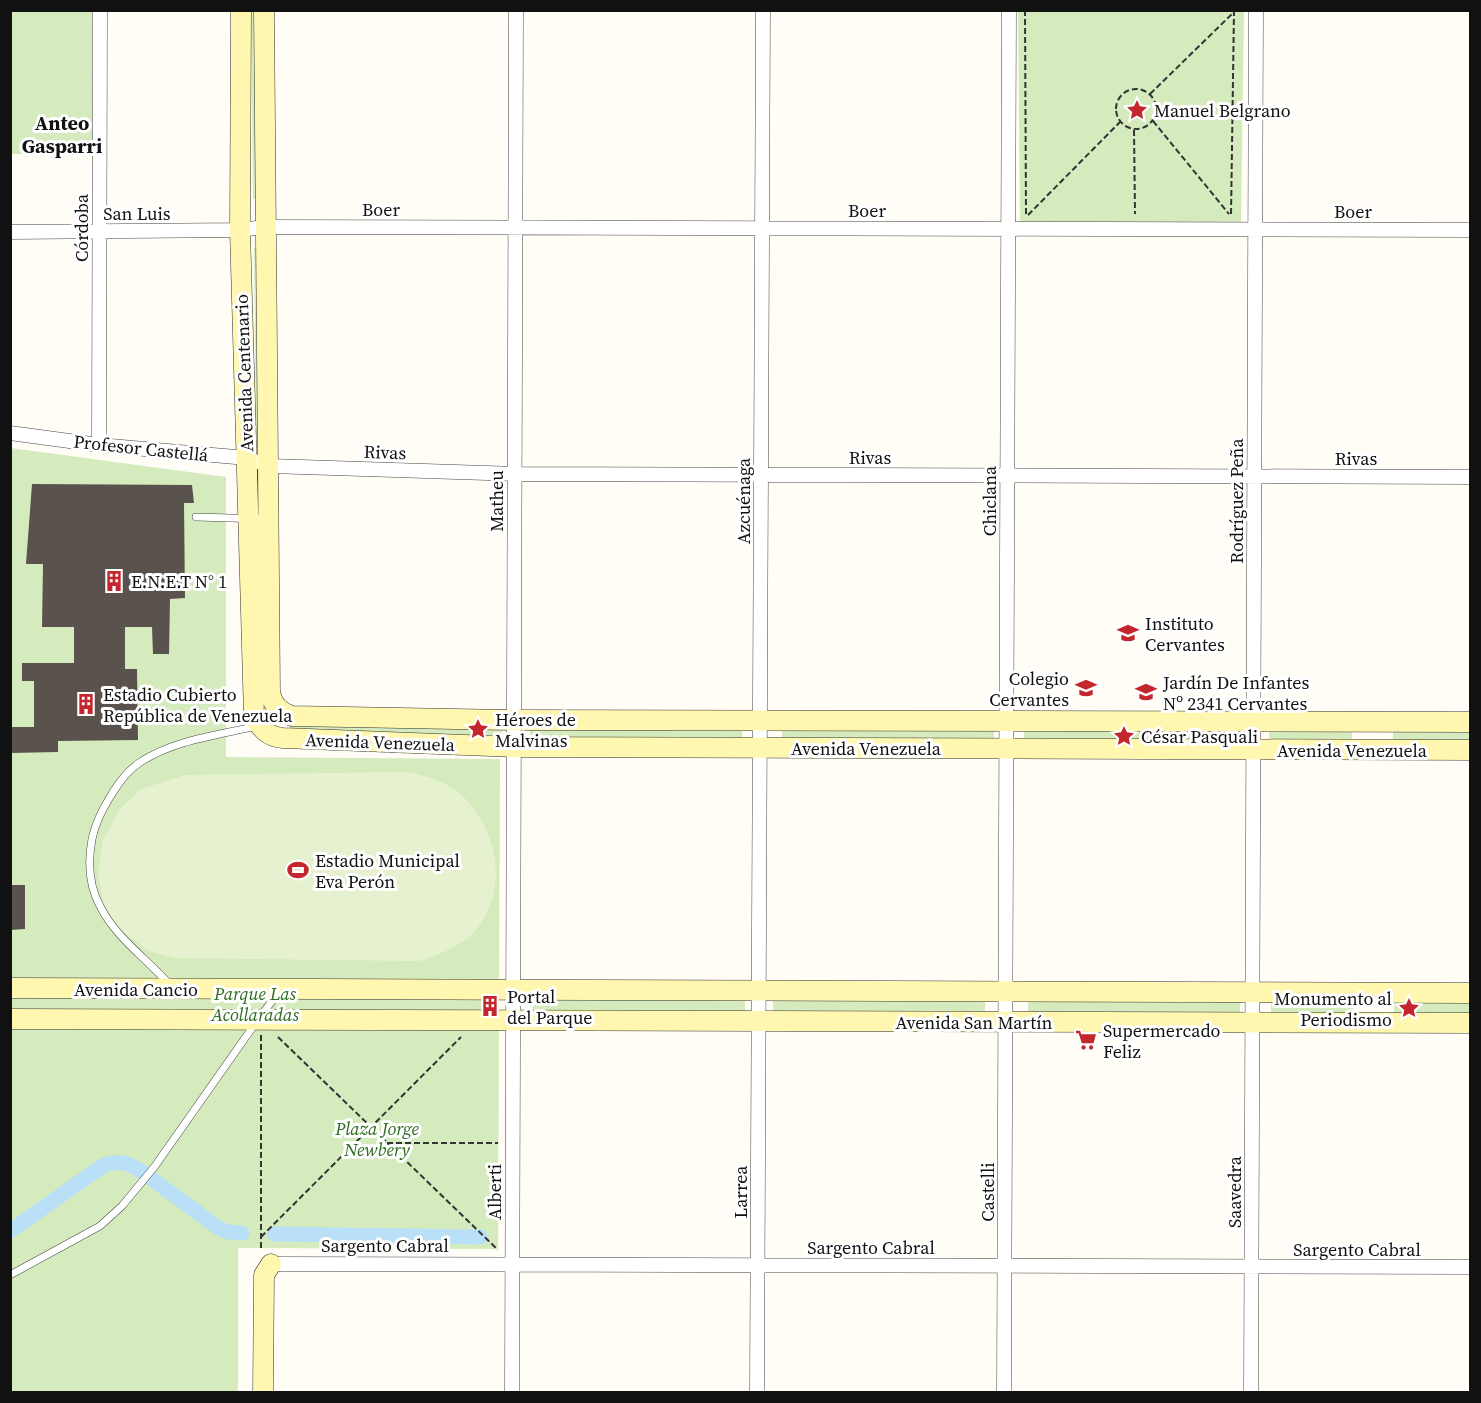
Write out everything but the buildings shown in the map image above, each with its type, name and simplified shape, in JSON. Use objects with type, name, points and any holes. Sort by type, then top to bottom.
[{"type":"street","name":"Córdoba","points":[[99,445],[100,10]]},
{"type":"street","name":"Avenida Centenario","points":[[241,10],[240,230],[258,462],[270,519],[270,693],[277,709]]},
{"type":"street","name":"Avenida Centenario","points":[[261,728],[254,716],[249,519],[258,462],[264,227],[264,10]]},
{"type":"street","name":"Matheu","points":[[513,991],[516,10]]},
{"type":"street","name":"Azcuénaga","points":[[759,991],[763,10]]},
{"type":"street","name":"Chiclana","points":[[1006,991],[1009,10]]},
{"type":"street","name":"Rodríguez Peña","points":[[1252,991],[1256,10]]},
{"type":"street","name":"San Luis","points":[[10,232],[240,230],[264,227]]},
{"type":"street","name":"Boer","points":[[264,227],[1470,230]]},
{"type":"street","name":"Profesor Castellá","points":[[10,433],[258,462]]},
{"type":"street","name":"Rivas","points":[[258,462],[514,474],[1470,477]]},
{"type":"street","name":"Avenida Venezuela","points":[[277,709],[292,716],[514,720],[1470,722]]},
{"type":"street","points":[[261,728],[277,709]]},
{"type":"street","name":"Avenida Venezuela","points":[[261,728],[275,738],[514,747],[1470,750]]},
{"type":"street","name":"Avenida Cancio","points":[[10,988],[513,991]]},
{"type":"street","name":"Avenida San Martín","points":[[513,991],[1470,993]]},
{"type":"street","name":"Alberti","points":[[512,1392],[513,991]]},
{"type":"street","name":"Larrea","points":[[757,1392],[759,991]]},
{"type":"street","name":"Castelli","points":[[1004,1392],[1006,991]]},
{"type":"street","name":"Saavedra","points":[[1251,1392],[1252,991]]},
{"type":"street","name":"Avenida Cancio","points":[[10,1019],[513,1021]]},
{"type":"street","name":"Avenida San Martín","points":[[513,1021],[1470,1023]]},
{"type":"street","points":[[263,1392],[264,1275],[272,1264]]},
{"type":"street","name":"Sargento Cabral","points":[[272,1264],[1470,1267]]},
{"type":"lane","points":[[196,518],[270,519]]},
{"type":"lane","points":[[174,989],[108,921],[98,904],[88,859],[94,831],[104,806],[121,779],[139,763],[159,752],[182,744],[261,728]]},
{"type":"lane","points":[[10,1275],[100,1226],[122,1206],[155,1166],[282,989]]},
{"type":"path","points":[[1025,10],[1026,217]]},
{"type":"path","points":[[1125,10],[1235,11]]},
{"type":"path","points":[[1150,94],[1235,11]]},
{"type":"path","points":[[1153,121],[1231,218],[1235,11]]},
{"type":"path","points":[[1136,88],[1150,94],[1157,107],[1153,121],[1148,126],[1127,128],[1120,122],[1116,108],[1117,101],[1123,93],[1136,88]]},
{"type":"path","points":[[1026,217],[1120,122]]},
{"type":"path","points":[[1134,129],[1135,217]]},
{"type":"path","points":[[1026,217],[1037,217]]},
{"type":"path","points":[[259,1021],[512,1264]]},
{"type":"path","points":[[259,1021],[261,1255],[272,1264]]},
{"type":"path","points":[[261,1237],[477,1021]]},
{"type":"path","points":[[387,1143],[512,1143]]},
{"type":"green space","points":[[11,10],[92,11],[92,154],[11,154]]},
{"type":"green space","points":[[1018,11],[1244,11],[1241,226],[1020,225]]},
{"type":"green space","points":[[251,12],[255,12],[257,198],[253,199]]},
{"type":"green space","points":[[254,248],[258,248],[260,435],[256,435]]},
{"type":"green space","name":"Parque Las Acollaradas","points":[[11,448],[226,477],[226,757],[500,759],[498,1249],[238,1248],[238,1392],[11,1392]]},
{"type":"green space","points":[[290,722],[502,722],[502,735],[290,736]]},
{"type":"green space","points":[[530,727],[742,727],[742,740],[530,740]]},
{"type":"green space","points":[[782,727],[994,727],[994,740],[782,741]]},
{"type":"green space","points":[[1237,728],[1236,742],[1024,742],[1024,729]]},
{"type":"green space","points":[[1269,730],[1352,731],[1352,744],[1269,744]]},
{"type":"green space","points":[[1393,731],[1470,731],[1470,744],[1393,744]]},
{"type":"green space","name":"Estadio Municipal Eva Perón","points":[[407,772],[440,781],[458,792],[472,806],[491,842],[496,880],[492,899],[484,918],[472,934],[447,950],[419,961],[174,958],[149,951],[121,930],[104,905],[98,874],[103,840],[119,810],[141,789],[185,775]]},
{"type":"green space","points":[[985,999],[985,1012],[773,1013],[773,1000]]},
{"type":"green space","points":[[1240,999],[1240,1012],[1028,1013],[1028,1000]]},
{"type":"green space","points":[[533,1000],[745,1000],[745,1013],[533,1013]]},
{"type":"green space","points":[[1271,1001],[1353,1001],[1353,1014],[1271,1014]]},
{"type":"green space","points":[[1394,1001],[1470,1001],[1470,1014],[1394,1014]]},
{"type":"waterway","points":[[10,1231],[104,1165],[119,1163],[128,1164],[141,1171],[217,1227],[227,1232],[242,1233]]},
{"type":"waterway","points":[[274,1234],[480,1237]]},
{"type":"place","name":"Manuel Belgrano","points":[[1137,110]]},
{"type":"place","name":"E.N.E.T N° 1","points":[[114,581]]},
{"type":"place","name":"Instituto Cervantes","points":[[1128,633]]},
{"type":"place","name":"Colegio Cervantes","points":[[1086,688]]},
{"type":"place","name":"Jardín De Infantes Nº 2341 Cervantes","points":[[1146,692]]},
{"type":"place","name":"Estadio Cubierto República de Venezuela","points":[[86,704]]},
{"type":"place","name":"Héroes de Malvinas","points":[[478,729]]},
{"type":"place","name":"César Pasquali","points":[[1124,736]]},
{"type":"place","name":"Estadio Municipal Eva Perón","points":[[298,870]]},
{"type":"place","name":"Portal del Parque","points":[[490,1006]]},
{"type":"place","name":"Monumento al Periodismo","points":[[1409,1008]]},
{"type":"place","name":"Supermercado Feliz","points":[[1086,1040]]},
{"type":"district","name":"Anteo Gasparri","points":[[62,134]]},
{"type":"park label","name":"Plaza Jorge Newbery","points":[[377,1138]]}]
